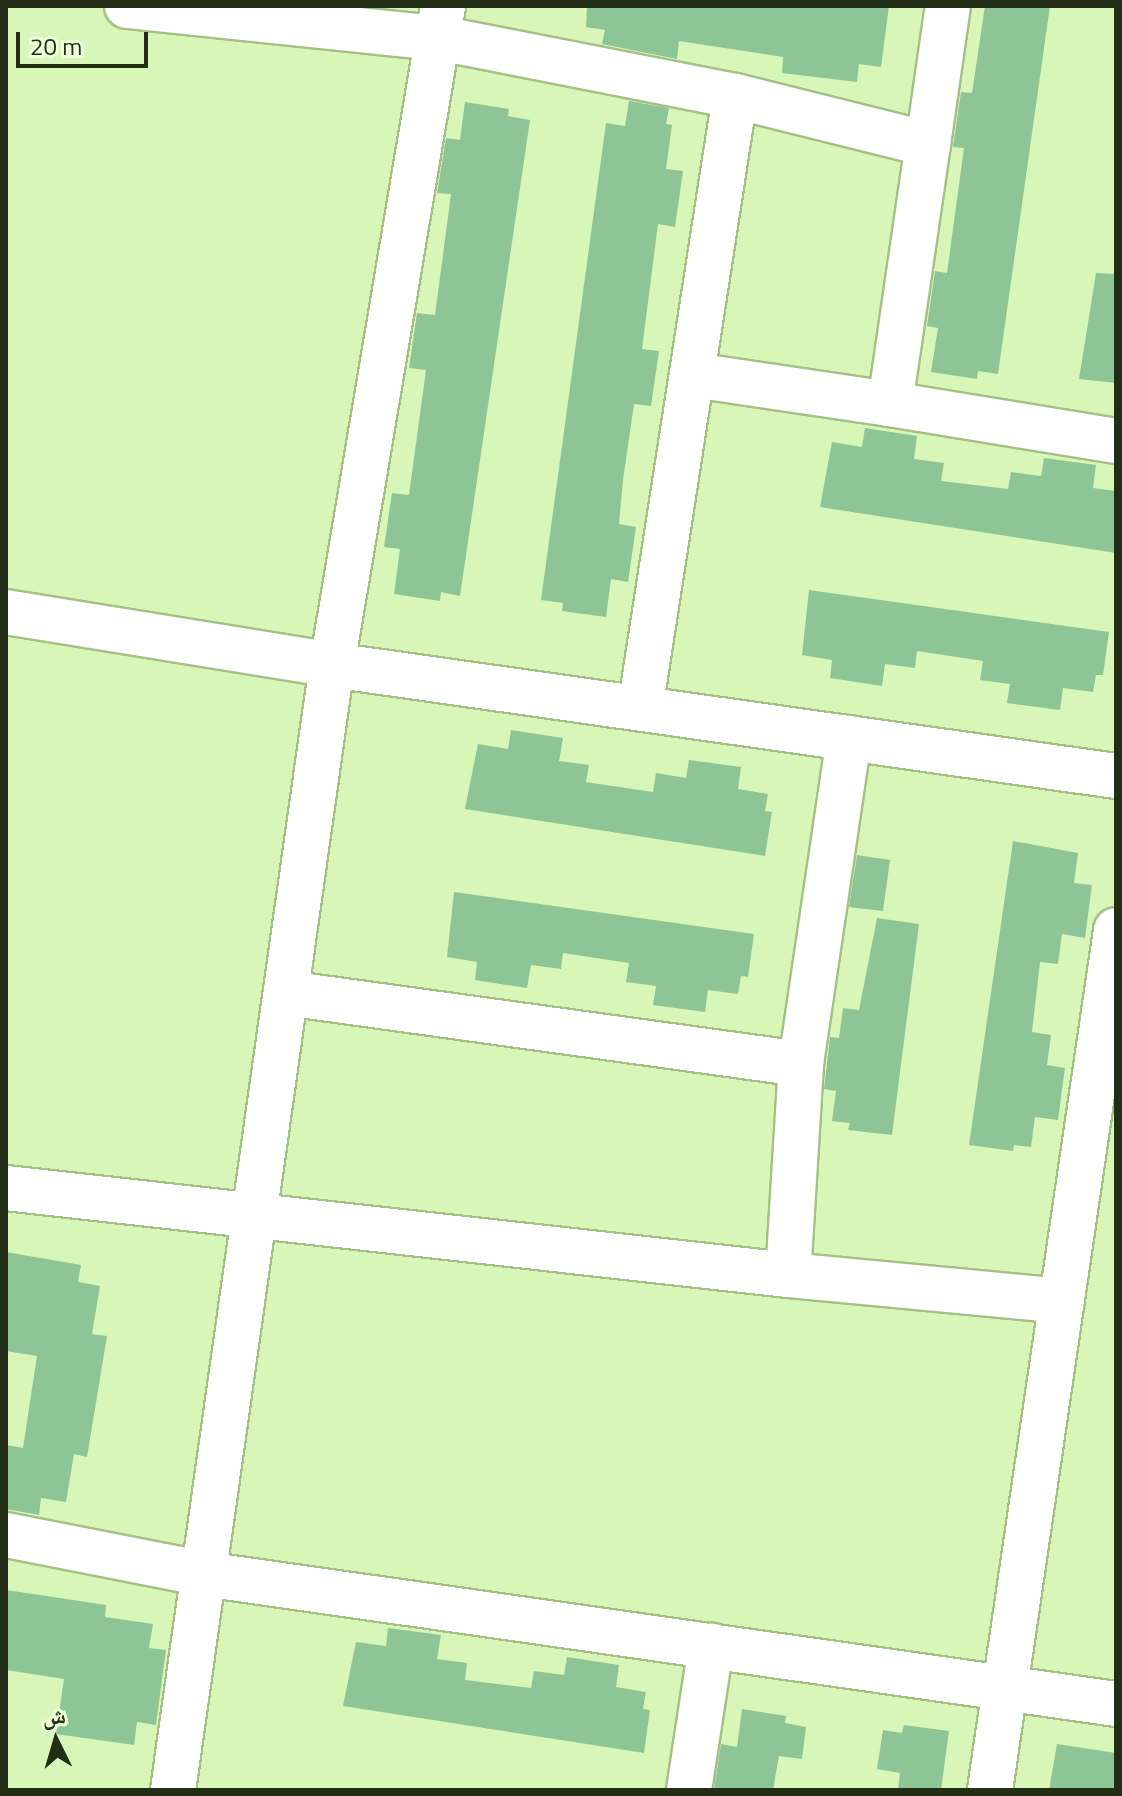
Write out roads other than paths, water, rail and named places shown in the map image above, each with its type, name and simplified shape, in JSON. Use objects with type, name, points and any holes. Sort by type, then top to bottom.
[{"type":"street","points":[[127,6],[441,22],[928,144]]},
{"type":"street","points":[[890,404],[948,6]]},
{"type":"street","points":[[173,1790],[332,665],[441,22]]},
{"type":"street","points":[[640,709],[735,96]]},
{"type":"street","points":[[693,375],[1116,441]]},
{"type":"street","points":[[6,612],[332,665],[1116,776]]},
{"type":"street","points":[[788,1275],[801,1064],[849,738]]},
{"type":"street","points":[[990,1790],[1116,930]]},
{"type":"street","points":[[286,993],[801,1064]]},
{"type":"street","points":[[6,1188],[788,1275],[1062,1301]]},
{"type":"street","points":[[6,1535],[204,1574],[1116,1704]]},
{"type":"street","points":[[689,1790],[711,1646]]}]
